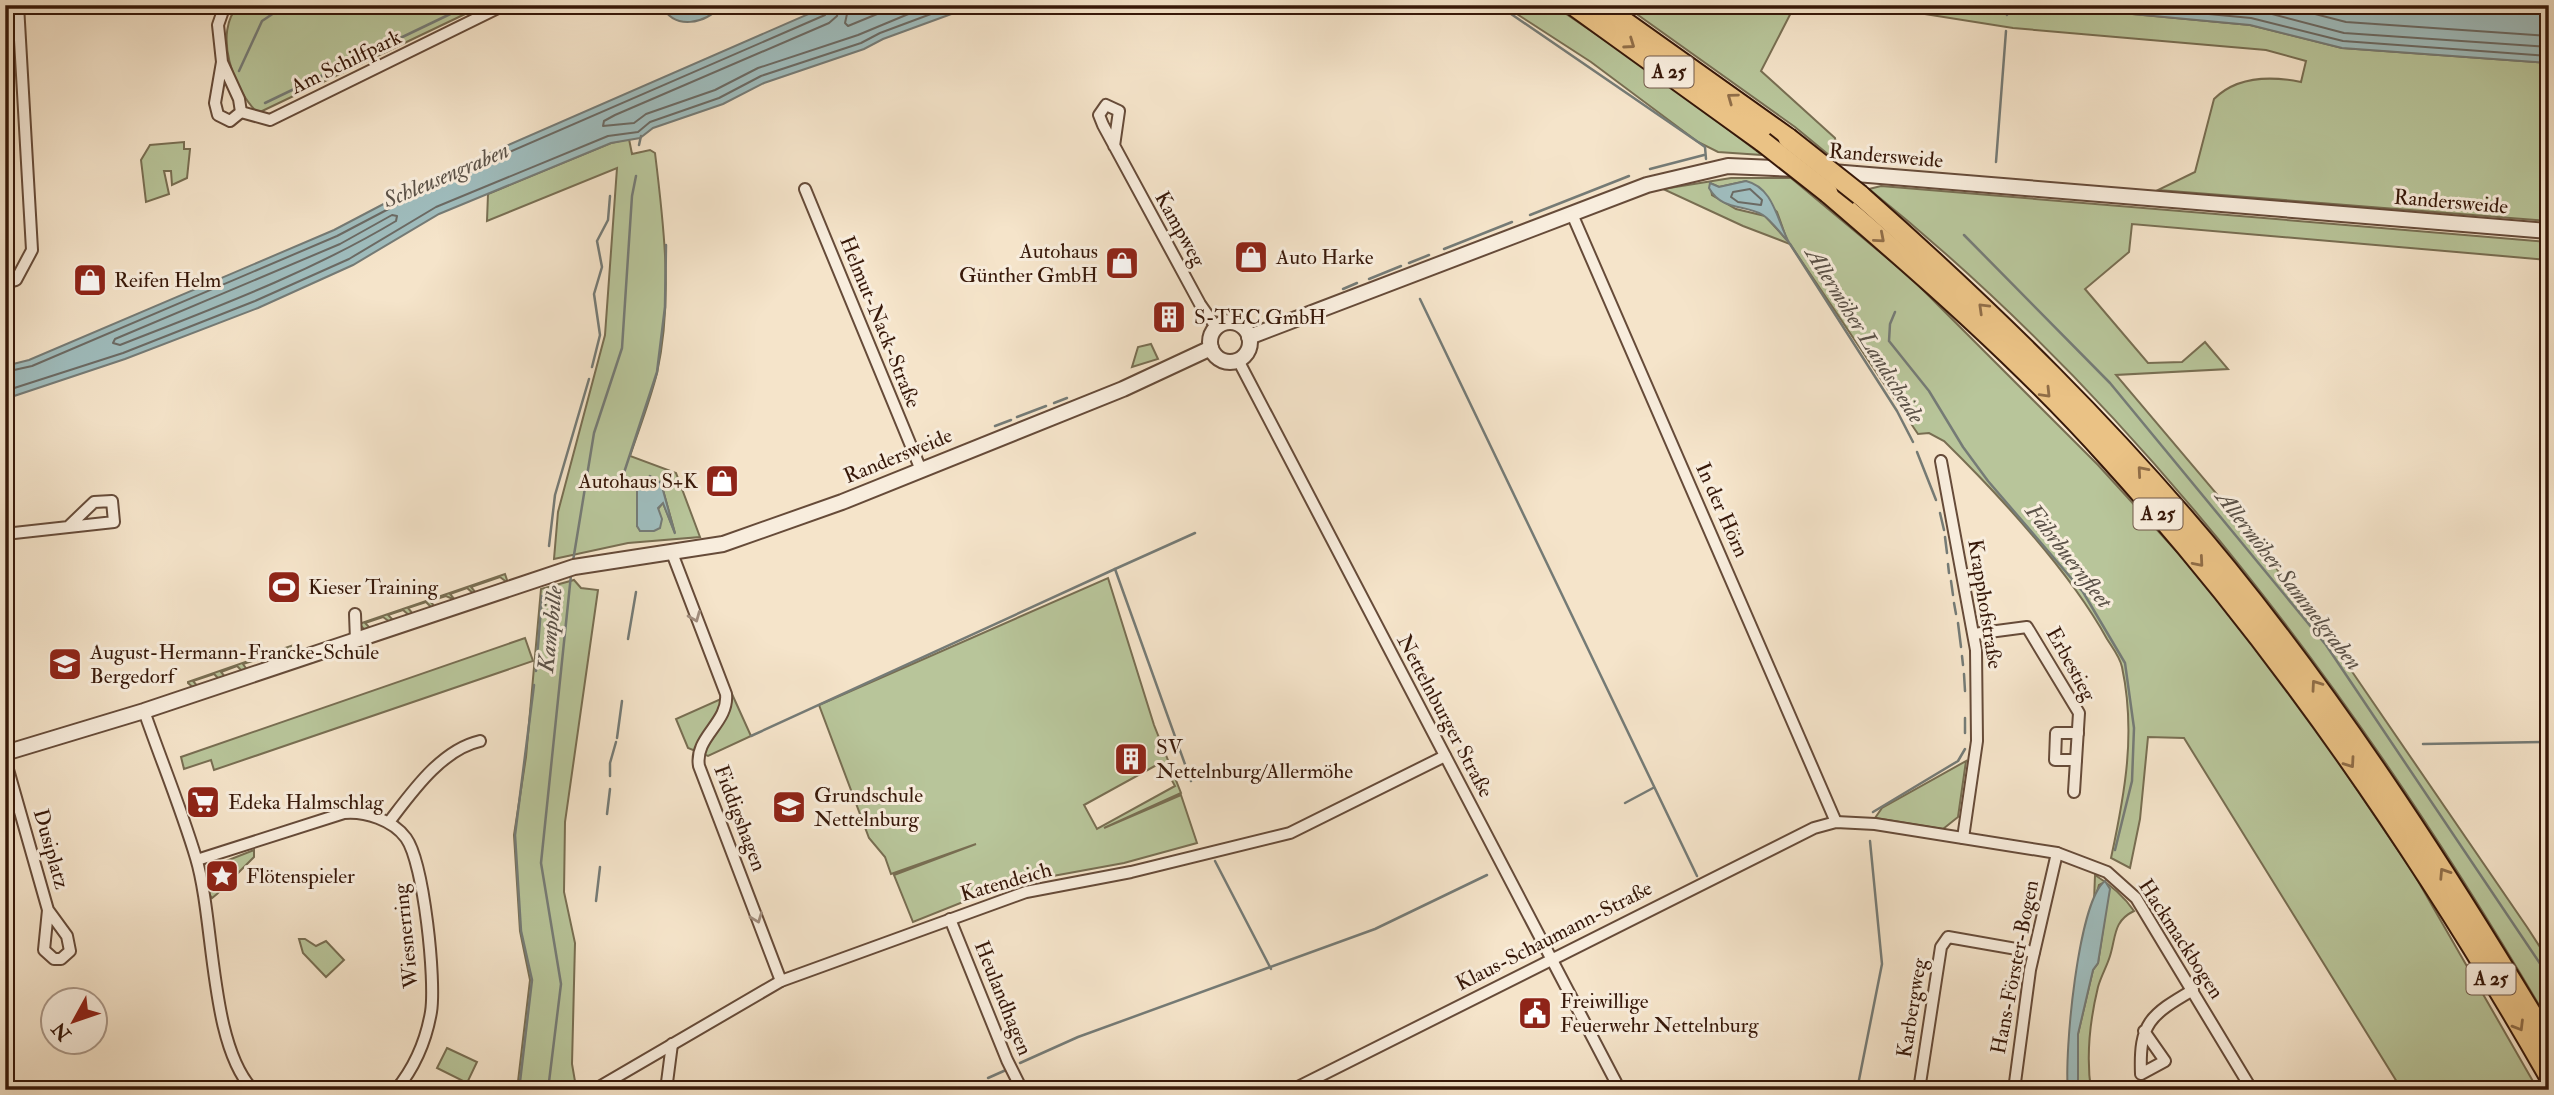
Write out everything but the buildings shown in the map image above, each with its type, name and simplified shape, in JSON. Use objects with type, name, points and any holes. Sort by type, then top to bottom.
[{"type":"highway","name":"A 25","points":[[1573,5],[1763,142],[1828,193],[1918,270],[2011,358],[2108,457],[2213,578],[2288,674],[2398,833],[2549,1076]]},
{"type":"highway","name":"A 25","points":[[1601,5],[1787,138],[1860,195],[2023,345],[2120,446],[2226,568],[2301,664],[2412,824],[2549,1043]]},
{"type":"street","points":[[5,283],[16,280],[32,250],[18,5]]},
{"type":"street","name":"Am Schilfpark","points":[[225,5],[218,25],[222,62],[215,110],[223,120],[230,121],[242,112]]},
{"type":"street","name":"Am Schilfpark","points":[[242,112],[270,120],[504,5]]},
{"type":"street","name":"Am Schilfpark","points":[[222,62],[242,112]]},
{"type":"street","name":"Kampweg","points":[[1114,146],[1200,304],[1216,327]]},
{"type":"street","name":"Randersweide","points":[[1249,337],[1672,177],[1746,165],[2549,231]]},
{"type":"street","name":"Helmut-Nack-Straße","points":[[805,189],[921,470]]},
{"type":"street","name":"In der Hörn","points":[[1572,214],[1836,822]]},
{"type":"street","points":[[1224,323],[1237,323],[1249,337],[1248,351],[1238,360],[1225,361],[1211,348],[1211,336],[1216,327],[1224,323]]},
{"type":"street","name":"Randersweide","points":[[5,754],[144,711],[589,563],[723,544],[836,505],[1123,389],[1211,348]]},
{"type":"street","name":"Nettelnburger Straße","points":[[1238,360],[1620,1090]]},
{"type":"street","name":"Krapphofstraße","points":[[1941,461],[1974,634],[1978,741],[1963,838]]},
{"type":"street","points":[[5,534],[69,526]]},
{"type":"street","name":"Fiddigshagen","points":[[672,553],[726,694],[723,715],[699,751],[699,766],[781,981]]},
{"type":"street","points":[[355,614],[356,639]]},
{"type":"street","name":"Erbestieg","points":[[1974,634],[2027,627],[2079,713],[2074,792]]},
{"type":"street","points":[[144,711],[197,860],[229,1048],[246,1087]]},
{"type":"street","name":"Erbestieg","points":[[2076,760],[2056,760],[2056,733],[2078,733]]},
{"type":"street","points":[[197,860],[344,813],[362,813],[389,822],[408,797],[454,751],[480,741]]},
{"type":"street","name":"Katendeich","points":[[594,1090],[781,981],[875,950],[950,919],[1027,892],[1283,836],[1311,825],[1444,756]]},
{"type":"street","name":"Dusiplatz","points":[[5,759],[48,910]]},
{"type":"street","name":"Wiesnerring","points":[[389,822],[406,838],[417,862],[432,990],[431,1012],[420,1052],[396,1090]]},
{"type":"street","name":"Hackmackbogen","points":[[1836,822],[1875,824],[2057,853],[2092,865],[2127,888],[2143,908],[2252,1090]]},
{"type":"street","name":"Klaus-Schaumann-Straße","points":[[1292,1090],[1814,828],[1836,822]]},
{"type":"street","name":"Hans-Förster-Bogen","points":[[2014,1090],[2016,1053],[2034,952],[2057,853]]},
{"type":"street","name":"Heulandhagen","points":[[950,919],[1007,1060],[1022,1090]]},
{"type":"street","name":"Karbergweg","points":[[1919,1090],[1941,947],[1948,937],[2034,952]]},
{"type":"street","points":[[2144,1031],[2154,1014],[2193,990]]},
{"type":"street","points":[[666,1090],[671,1044]]},
{"type":"green space","points":[[239,5],[484,5],[258,113],[241,91],[229,61],[227,30],[231,16]]},
{"type":"green space","points":[[1503,5],[1553,5],[1660,78],[1762,155],[1718,152],[1698,142],[1591,62]]},
{"type":"green space","points":[[1624,5],[1795,5],[1761,71],[1835,138],[1835,160],[1795,127]]},
{"type":"green space","points":[[1868,5],[2036,5],[2250,25],[2342,48],[2549,63],[2549,221],[2158,190],[2195,172],[2214,99],[2223,91],[2255,80],[2301,82],[2306,61],[2266,50],[2013,28]]},
{"type":"green space","points":[[629,139],[632,154],[650,150],[655,153],[664,235],[666,291],[662,346],[657,373],[630,456],[676,473],[700,537],[628,543],[554,559],[558,512],[605,335],[617,168],[487,221],[488,194],[611,143]],"holes":[[[650,476],[661,483],[675,533],[663,503],[640,530],[637,526],[639,490]]]},
{"type":"green space","points":[[184,142],[184,149],[190,149],[187,178],[172,185],[171,171],[164,171],[169,194],[146,202],[141,160],[150,145]]},
{"type":"green space","points":[[1731,178],[1791,178],[1911,278],[2098,465],[2208,586],[2299,704],[2414,874],[2538,1090],[2402,1090],[2184,738],[2148,737],[2140,819],[2130,868],[2111,858],[2127,763],[2128,716],[2121,663],[2092,613],[2054,561],[1965,462],[1944,441],[1929,433],[1918,434],[1790,244],[1743,226],[1663,189]],"holes":[[[1746,181],[1777,212],[1787,240],[1765,216],[1736,209],[1712,195],[1710,183],[1719,187]]]},
{"type":"green space","points":[[1881,186],[2549,242],[2549,260],[2132,224],[2129,252],[2085,289],[2148,363],[2182,362],[2205,342],[2228,369],[2116,375],[2248,531],[2329,638],[2527,927],[2549,961],[2549,1022],[2406,793],[2328,682],[2246,574],[2160,470],[2068,371],[1971,277],[1869,189]]},
{"type":"green space","points":[[1151,344],[1158,359],[1132,367],[1138,347]]},
{"type":"green space","points":[[505,574],[508,583],[500,577],[471,587],[476,593],[474,594],[467,588],[450,594],[455,600],[446,596],[430,601],[435,607],[432,608],[426,602],[408,608],[413,614],[410,616],[403,610],[388,615],[394,621],[390,622],[383,617],[365,623],[371,629],[366,631],[359,624]]},
{"type":"green space","points":[[1108,578],[1154,725],[1181,793],[1104,828],[1181,795],[1197,843],[1124,863],[1031,880],[988,892],[913,922],[894,875],[976,844],[891,874],[885,857],[869,838],[819,705]],"holes":[[[1162,762],[1175,786],[1097,829],[1084,805]]]},
{"type":"green space","points":[[574,580],[581,588],[598,590],[565,822],[564,892],[575,943],[572,1064],[576,1087],[517,1090],[530,980],[520,931],[514,835],[526,757],[541,589]]},
{"type":"green space","points":[[525,638],[533,661],[214,770],[211,760],[184,769],[181,757]]},
{"type":"green space","points":[[291,646],[290,657],[287,658],[280,652],[264,657],[269,664],[265,665],[259,659],[243,664],[248,671],[243,672],[237,666],[221,672],[226,678],[220,680],[214,674],[193,681],[199,688],[195,689],[188,683],[188,682]]},
{"type":"green space","points":[[732,694],[751,736],[708,756],[688,748],[676,719]]},
{"type":"green space","points":[[1966,761],[1958,817],[1943,829],[1875,818],[1882,808]]},
{"type":"green space","points":[[254,850],[254,857],[212,898],[206,883],[208,868]]},
{"type":"green space","points":[[2095,875],[2105,882],[2099,885],[2094,902]]},
{"type":"green space","points":[[2105,882],[2126,900],[2134,911],[2119,925],[2098,987],[2090,1038],[2091,1090],[2078,1090],[2078,1034],[2093,970],[2098,963],[2106,909]]},
{"type":"green space","points":[[299,939],[305,939],[316,946],[326,941],[344,960],[326,977],[303,953]]},
{"type":"green space","points":[[447,1048],[477,1062],[467,1083],[437,1068]]},
{"type":"water","points":[[661,5],[722,5],[707,17],[690,22],[674,19]]},
{"type":"water","name":"Schleusengraben","points":[[829,5],[976,5],[883,39],[864,49],[764,83],[723,104],[653,128],[640,138],[611,143],[439,214],[353,265],[258,308],[125,359],[5,399],[5,366],[29,360],[334,230],[435,177]]},
{"type":"water","points":[[2036,5],[2549,5],[2549,63],[2342,48],[2250,25]]},
{"type":"water","points":[[1746,181],[1756,185],[1769,198],[1790,244],[1763,215],[1727,204],[1709,188],[1710,183],[1719,187]]},
{"type":"water","points":[[650,476],[661,483],[675,534],[663,503],[658,508],[662,519],[660,528],[640,531],[637,526],[637,485]]},
{"type":"water","points":[[2105,881],[2110,889],[2098,963],[2093,970],[2078,1034],[2078,1090],[2068,1090],[2068,1045],[2080,946],[2095,894]]},
{"type":"waterway","points":[[239,71],[262,21],[286,5]]},
{"type":"waterway","points":[[265,103],[469,5]]},
{"type":"waterway","points":[[747,5],[753,5]]},
{"type":"waterway","points":[[1498,5],[1705,147],[1706,159]]},
{"type":"waterway","points":[[2007,15],[2008,5]]},
{"type":"waterway","points":[[1996,162],[2006,31]]},
{"type":"waterway","name":"Kampbille","points":[[639,145],[641,136]]},
{"type":"waterway","points":[[1650,169],[1704,155]]},
{"type":"waterway","name":"Kampbille","points":[[573,561],[594,433],[622,348],[632,196],[636,176]]},
{"type":"waterway","points":[[1530,215],[1629,176]]},
{"type":"waterway","points":[[592,367],[600,335],[594,294],[602,267],[597,241],[608,220],[610,196]]},
{"type":"waterway","points":[[1444,249],[1512,222]]},
{"type":"waterway","name":"Allermöher Sammelgraben","points":[[1964,235],[2110,383],[2326,645],[2549,977]]},
{"type":"waterway","name":"Allermöher Landscheide","points":[[1790,244],[1897,411],[1913,442]]},
{"type":"waterway","points":[[619,488],[657,372],[665,307],[666,245]]},
{"type":"waterway","points":[[1409,263],[1429,255]]},
{"type":"waterway","points":[[1369,279],[1401,266]]},
{"type":"waterway","points":[[1343,289],[1357,283]]},
{"type":"waterway","points":[[1420,299],[1697,876]]},
{"type":"waterway","name":"Fährbuernfleet","points":[[1895,312],[1890,324],[1889,341],[1929,391],[1963,447],[1988,481],[2083,592],[2125,663],[2134,728],[2132,781],[2115,850]]},
{"type":"waterway","points":[[549,546],[555,495],[589,379]]},
{"type":"waterway","points":[[1054,403],[1067,398]]},
{"type":"waterway","points":[[1017,417],[1046,406]]},
{"type":"waterway","points":[[995,426],[1011,420]]},
{"type":"waterway","name":"Allermöher Landscheide","points":[[1917,452],[1936,500]]},
{"type":"waterway","name":"Allermöher Landscheide","points":[[1940,513],[1944,530]]},
{"type":"waterway","points":[[1191,781],[1115,569],[1195,533]]},
{"type":"waterway","name":"Allermöher Landscheide","points":[[1945,537],[1947,553]]},
{"type":"waterway","name":"Allermöher Landscheide","points":[[1948,564],[1949,573]]},
{"type":"waterway","points":[[751,736],[1115,569]]},
{"type":"waterway","name":"Kampbille","points":[[548,1090],[561,984],[541,863],[571,575]]},
{"type":"waterway","name":"Allermöher Landscheide","points":[[1951,581],[1953,595]]},
{"type":"waterway","points":[[628,639],[636,592]]},
{"type":"waterway","points":[[536,671],[542,596]]},
{"type":"waterway","name":"Allermöher Landscheide","points":[[1954,603],[1956,614]]},
{"type":"waterway","name":"Allermöher Landscheide","points":[[1958,623],[1961,647]]},
{"type":"waterway","name":"Allermöher Landscheide","points":[[1962,656],[1963,665]]},
{"type":"waterway","name":"Allermöher Landscheide","points":[[1964,674],[1965,691]]},
{"type":"waterway","points":[[519,1090],[532,980],[521,931],[515,835],[534,685]]},
{"type":"waterway","points":[[617,738],[622,701]]},
{"type":"waterway","name":"Allermöher Landscheide","points":[[1965,718],[1965,733]]},
{"type":"waterway","points":[[610,776],[610,763],[616,742]]},
{"type":"waterway","points":[[2423,744],[2549,742]]},
{"type":"waterway","points":[[1873,812],[1958,761],[1965,749]]},
{"type":"waterway","points":[[1625,803],[1653,788]]},
{"type":"waterway","points":[[607,814],[610,789]]},
{"type":"waterway","points":[[1857,1090],[1882,964],[1870,841]]},
{"type":"waterway","points":[[1215,861],[1271,969]]},
{"type":"waterway","points":[[596,901],[600,867]]},
{"type":"waterway","points":[[1020,1063],[1078,1037],[1375,929],[1487,875]]},
{"type":"waterway","points":[[988,1078],[1006,1070]]},
{"type":"waterway","points":[[964,1090],[977,1084]]},
{"type":"place","name":"Auto Harke","points":[[1251,257]]},
{"type":"place","name":"Autohaus Günther GmbH","points":[[1122,263]]},
{"type":"place","name":"Reifen Helm","points":[[90,280]]},
{"type":"place","name":"S-TEC GmbH","points":[[1169,317]]},
{"type":"place","name":"Autohaus S+K","points":[[722,481]]},
{"type":"place","name":"Kieser Training","points":[[284,587]]},
{"type":"place","name":"August-Hermann-Francke-Schule Bergedorf","points":[[65,664]]},
{"type":"place","name":"SV Nettelnburg/Allermöhe","points":[[1131,759]]},
{"type":"place","name":"Edeka Halmschlag","points":[[203,802]]},
{"type":"place","name":"Grundschule Nettelnburg","points":[[789,807]]},
{"type":"place","name":"Flötenspieler","points":[[222,876]]},
{"type":"place","name":"Freiwillige Feuerwehr Nettelnburg","points":[[1535,1013]]}]
